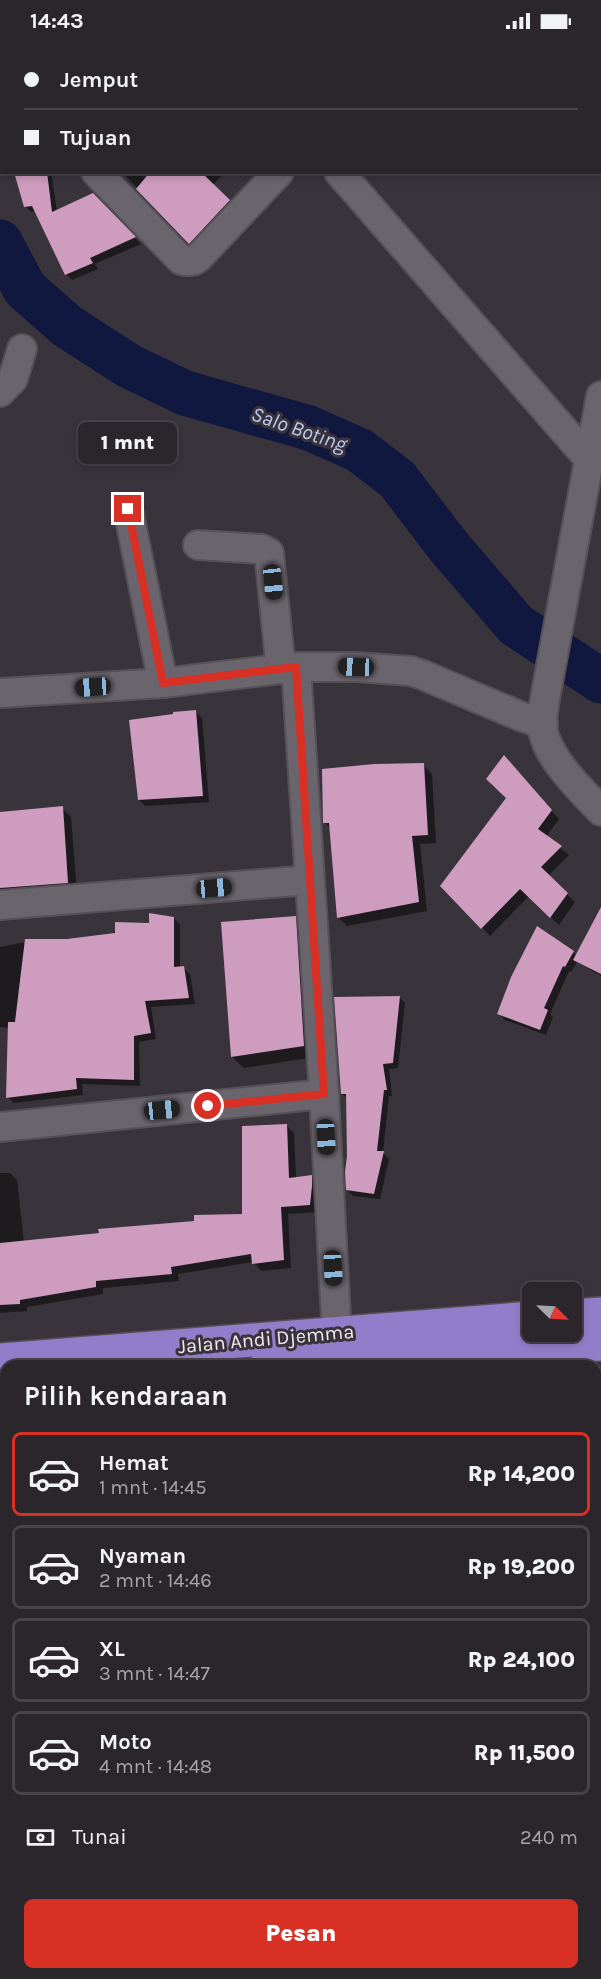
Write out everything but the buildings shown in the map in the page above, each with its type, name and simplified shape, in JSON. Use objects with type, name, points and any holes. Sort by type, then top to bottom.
[{"type":"highway","points":[[582,1315],[601,1314]]},
{"type":"highway","name":"Jalan Andi Djemma","points":[[288,1360],[337,1347],[522,1319]]},
{"type":"highway","name":"Jalan Andi Djemma","points":[[0,1360],[337,1347],[601,1344]]},
{"type":"street","points":[[98,174],[186,262],[195,261],[277,174]]},
{"type":"street","points":[[341,174],[588,458]]},
{"type":"street","points":[[0,392],[13,380],[22,349]]},
{"type":"street","points":[[601,396],[546,693],[543,724],[544,735],[556,758],[576,786],[601,811]]},
{"type":"street","points":[[128,509],[163,683]]},
{"type":"street","points":[[198,545],[262,549],[269,553],[289,668],[309,880],[324,1094],[337,1347]]},
{"type":"street","points":[[0,693],[163,683],[289,668],[356,667],[411,671],[543,724]]},
{"type":"street","points":[[0,906],[309,880]]},
{"type":"street","points":[[0,1127],[324,1094]]},
{"type":"waterway","name":"Salo Boting","points":[[0,242],[25,289],[67,326],[129,366],[185,393],[309,428],[359,450],[397,479],[449,547],[516,625],[601,681]]},
{"type":"route","points":[[128,509],[163,683],[296,667],[324,1094],[208,1106]]}]
